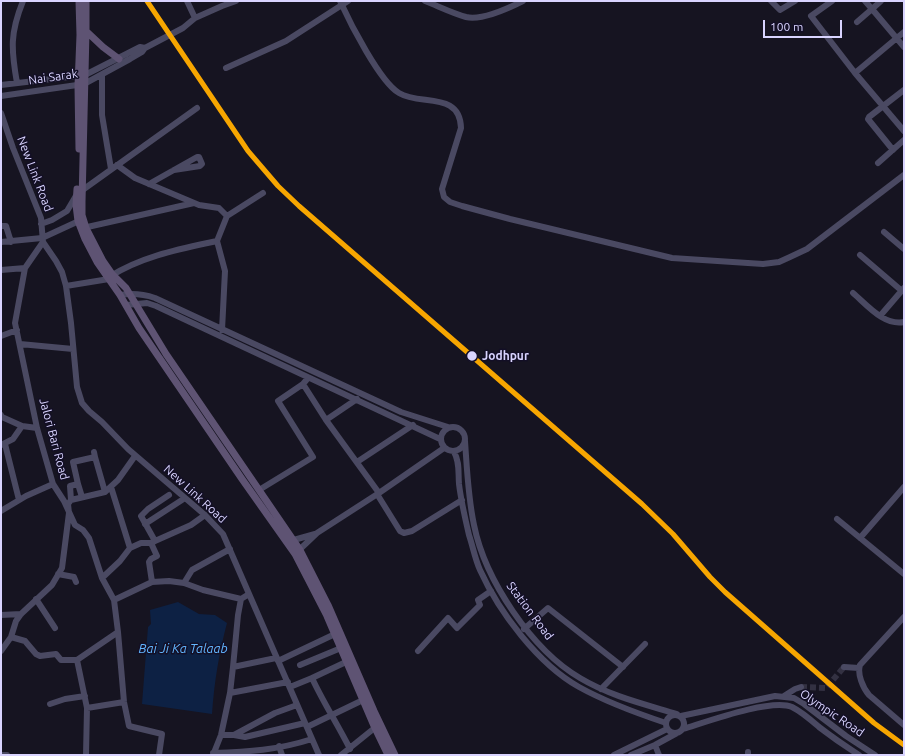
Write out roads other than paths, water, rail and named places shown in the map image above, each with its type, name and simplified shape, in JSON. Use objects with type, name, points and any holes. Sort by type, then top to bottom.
[{"type":"main road","points":[[79,1],[81,75],[79,145],[80,192],[76,214],[81,220],[98,262],[110,277],[139,328],[242,479],[298,552],[328,604],[378,726],[388,755]]},
{"type":"main road","points":[[81,75],[86,31],[86,1]]},
{"type":"main road","points":[[86,31],[103,47],[119,59]]},
{"type":"main road","points":[[110,277],[129,293],[175,367],[259,490],[290,541]]},
{"type":"main road","points":[[298,552],[363,700],[395,755]]},
{"type":"street","points":[[17,83],[13,58],[13,30],[23,1]]},
{"type":"street","points":[[187,1],[195,18]]},
{"type":"street","name":"Nai Sarak","points":[[1,96],[81,85],[136,56],[145,48],[183,28],[195,18],[236,1]]},
{"type":"street","points":[[226,68],[286,41],[334,11],[341,3],[348,1]]},
{"type":"street","points":[[425,1],[466,17],[477,18],[523,1]]},
{"type":"street","points":[[771,1],[780,10],[795,1]]},
{"type":"street","points":[[832,1],[811,16],[855,73],[904,131]]},
{"type":"street","points":[[865,1],[904,47]]},
{"type":"street","points":[[857,22],[881,1]]},
{"type":"street","points":[[341,3],[380,73],[392,88],[407,96],[442,102],[454,109],[458,114],[461,121],[461,128],[442,189],[444,197],[450,202],[462,206],[672,258],[763,264],[779,262],[807,249],[904,175]]},
{"type":"street","points":[[855,73],[904,32]]},
{"type":"street","name":"Nai Sarak","points":[[1,85],[81,75],[119,59],[140,47],[145,48]]},
{"type":"street","points":[[102,75],[102,115],[111,169]]},
{"type":"street","points":[[893,150],[868,120],[904,90]]},
{"type":"street","points":[[41,224],[52,220],[67,211],[80,192],[197,108]]},
{"type":"street","name":"New Link Road","points":[[1,113],[13,148],[41,218],[42,240],[62,272],[66,286],[77,387],[82,403],[88,411],[102,422],[135,456],[206,515],[223,534],[319,755]]},
{"type":"street","points":[[878,163],[904,140]]},
{"type":"street","points":[[117,165],[135,178],[194,203],[218,208],[227,216]]},
{"type":"street","points":[[149,184],[174,170]]},
{"type":"street","points":[[221,336],[226,271],[217,241],[227,216],[263,192]]},
{"type":"street","points":[[83,228],[194,203]]},
{"type":"street","points":[[1,242],[42,240],[81,220]]},
{"type":"street","points":[[1,226],[6,226],[11,242]]},
{"type":"street","points":[[884,232],[904,249]]},
{"type":"street","name":"Jalori Bari Road","points":[[42,240],[25,268],[15,323],[37,428],[53,484],[64,501],[76,526],[89,538],[102,578],[114,600],[124,702],[129,726],[163,733],[159,755]]},
{"type":"street","points":[[66,286],[110,277],[137,262],[157,254],[217,241]]},
{"type":"street","points":[[860,255],[903,290],[880,316]]},
{"type":"street","points":[[1,270],[25,268]]},
{"type":"street","points":[[853,293],[880,316],[890,322],[904,322]]},
{"type":"street","points":[[120,294],[145,294],[156,298],[401,412],[448,427],[460,429],[464,434],[465,441],[461,448],[454,452],[450,452],[444,448],[440,439],[413,425],[308,378],[156,306],[147,303],[134,303],[126,305]]},
{"type":"street","points":[[1,336],[17,330]]},
{"type":"street","points":[[20,344],[73,349]]},
{"type":"street","points":[[259,490],[313,457],[278,401],[303,384],[308,378]]},
{"type":"street","points":[[303,384],[326,420],[357,462],[400,531],[404,533],[412,531],[462,500]]},
{"type":"street","points":[[326,420],[357,399]]},
{"type":"street","points":[[1,416],[22,426],[37,428]]},
{"type":"street","points":[[357,462],[413,425]]},
{"type":"street","points":[[18,500],[3,445],[13,439],[22,426]]},
{"type":"street","points":[[440,439],[444,430],[448,427]]},
{"type":"street","name":"Station Road","points":[[465,441],[467,483],[474,526],[480,547],[496,583],[511,609],[546,650],[560,664],[581,679],[630,701],[679,715]]},
{"type":"street","points":[[298,552],[317,533],[378,494],[444,448]]},
{"type":"street","name":"Station Road","points":[[454,452],[458,461],[462,500],[467,527],[476,560],[491,590],[519,632],[540,656],[555,670],[578,687],[666,726]]},
{"type":"street","points":[[82,497],[73,462],[95,455],[105,492]]},
{"type":"street","points":[[71,500],[105,492],[118,480],[135,456]]},
{"type":"street","points":[[1,511],[18,500],[53,484]]},
{"type":"street","points":[[1,651],[11,637],[16,621],[21,614],[52,585],[63,565],[69,513],[68,504],[71,500],[70,486],[78,484]]},
{"type":"street","points":[[111,486],[130,548]]},
{"type":"street","points":[[860,538],[904,487]]},
{"type":"street","points":[[152,582],[149,562],[151,558],[157,556],[153,542],[141,517],[142,514],[169,495]]},
{"type":"street","points":[[145,524],[185,498]]},
{"type":"street","points":[[102,578],[120,561],[130,548],[140,543],[153,542],[191,525],[206,515]]},
{"type":"street","points":[[837,519],[904,574]]},
{"type":"street","points":[[290,541],[317,533]]},
{"type":"street","points":[[184,583],[192,570],[230,550]]},
{"type":"street","points":[[58,574],[74,577],[76,582]]},
{"type":"street","points":[[114,600],[152,582],[169,581],[184,583],[203,590],[241,599],[249,594]]},
{"type":"street","points":[[418,651],[448,618],[457,628],[480,605],[478,600],[491,590]]},
{"type":"street","points":[[36,599],[55,628]]},
{"type":"street","points":[[241,599],[238,614],[230,693],[221,735],[213,754],[260,751],[279,746],[291,746],[312,739]]},
{"type":"street","points":[[519,632],[548,608],[623,667]]},
{"type":"street","points":[[1,615],[21,614]]},
{"type":"street","points":[[904,617],[859,668],[859,674],[869,695],[904,725]]},
{"type":"street","points":[[11,637],[25,641],[36,654],[40,656],[56,654],[61,660],[77,660],[118,632]]},
{"type":"street","points":[[233,667],[277,659],[335,634]]},
{"type":"street","points":[[601,689],[645,644]]},
{"type":"street","points":[[300,665],[341,648]]},
{"type":"street","points":[[77,660],[87,708],[86,755]]},
{"type":"street","points":[[230,693],[289,685],[312,678],[346,662]]},
{"type":"street","points":[[844,667],[859,668]]},
{"type":"street","points":[[312,678],[350,749]]},
{"type":"street","points":[[784,696],[801,687]]},
{"type":"street","points":[[50,704],[65,699],[85,696]]},
{"type":"street","name":"Olympic Road","points":[[679,715],[775,696],[794,698],[846,736],[876,755]]},
{"type":"street","points":[[221,735],[245,737],[306,725],[333,715],[363,700]]},
{"type":"street","points":[[87,708],[124,702]]},
{"type":"street","name":"Olympic Road","points":[[683,729],[747,710],[776,704],[791,707],[799,711],[840,743],[859,755]]},
{"type":"street","points":[[234,735],[275,713],[297,705]]},
{"type":"street","points":[[614,755],[666,726],[669,716],[679,715],[684,722],[683,729],[631,755]]},
{"type":"street","points":[[342,755],[378,726]]},
{"type":"street","points":[[666,726],[673,733],[676,733]]},
{"type":"street","points":[[655,744],[659,755]]},
{"type":"street","points":[[279,746],[282,755]]},
{"type":"street","points":[[1,755],[7,755]]},
{"type":"water","name":"Bai Ji Ka Talaab","points":[[178,602],[199,614],[215,615],[227,623],[217,668],[212,714],[142,704],[148,627],[151,624],[150,610]]},
{"type":"tunnel","points":[[801,687],[826,688],[844,667]]},
{"type":"place","name":"Jodhpur","points":[[472,356]]}]
